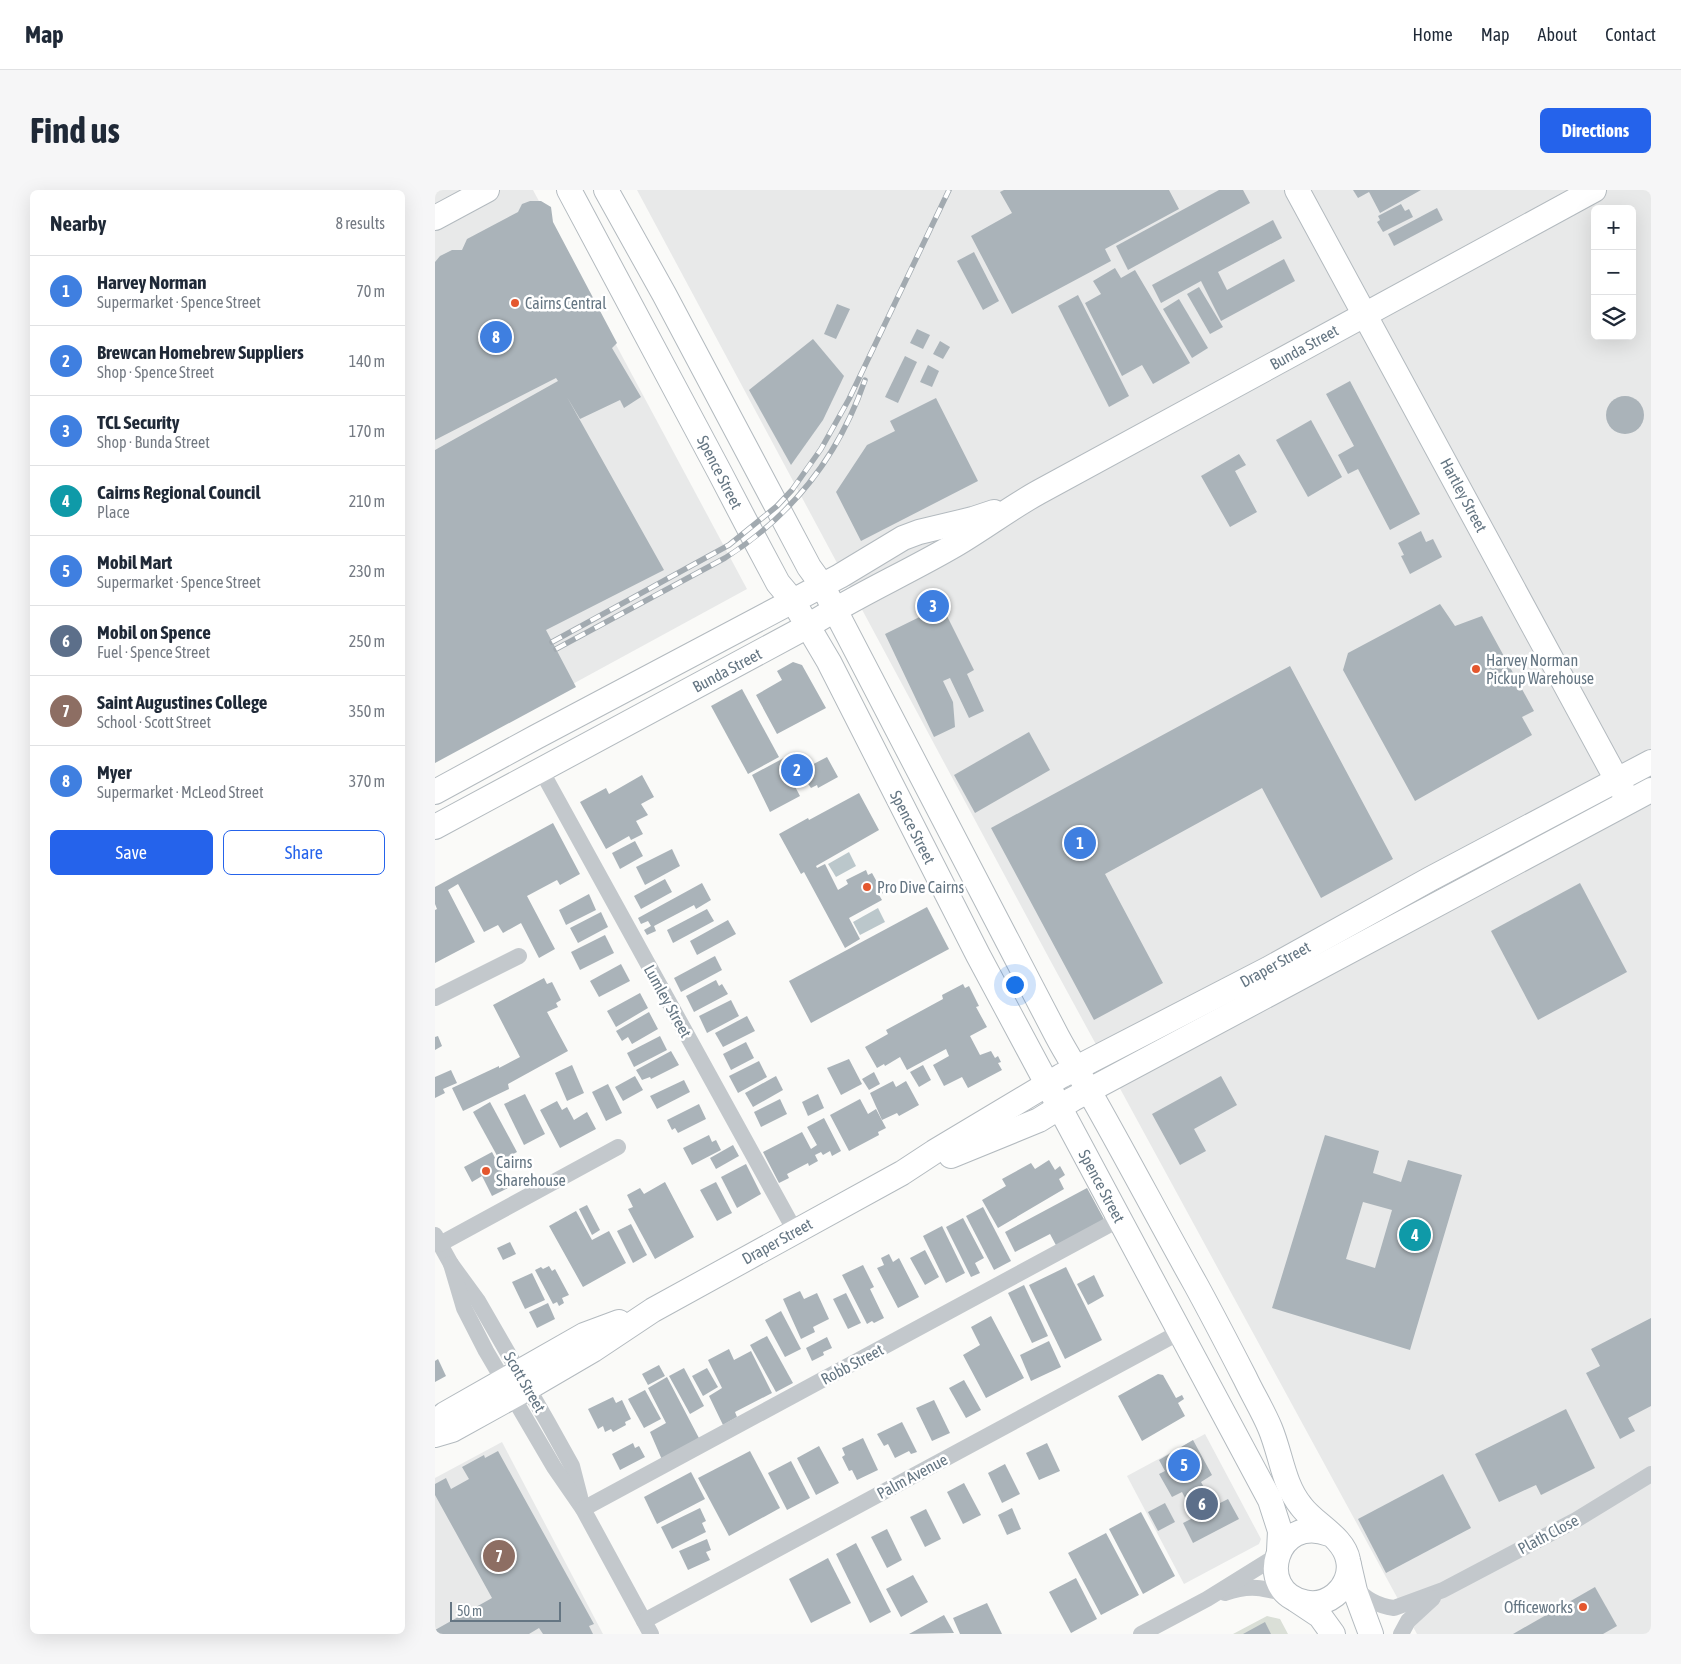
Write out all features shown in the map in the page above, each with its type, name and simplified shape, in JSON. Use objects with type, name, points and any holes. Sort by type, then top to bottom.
[{"type":"street","points":[[435,218],[487,190]]},
{"type":"street","name":"Spence Street","points":[[569,190],[778,583],[793,601],[829,662],[978,955],[1270,1500],[1280,1531],[1276,1565],[1277,1576],[1281,1586],[1291,1596],[1320,1616],[1333,1634]]},
{"type":"street","name":"Spence Street","points":[[605,190],[664,294],[809,567],[822,585],[835,609],[1057,1036],[1213,1316],[1266,1420],[1294,1496],[1306,1513],[1343,1547],[1348,1558],[1353,1583],[1371,1634]]},
{"type":"street","name":"Hartley Street","points":[[1297,190],[1629,801]]},
{"type":"street","name":"Bunda Street","points":[[435,827],[808,626],[835,609],[979,531],[1015,505],[1595,190]]},
{"type":"street","name":"Bunda Street","points":[[435,792],[793,601],[903,538],[973,519],[1015,505]]},
{"type":"street","name":"Draper Street","points":[[435,1422],[593,1350],[653,1310],[902,1173],[933,1152],[1047,1084],[1268,969],[1430,879],[1651,762]]},
{"type":"street","name":"Lumley Street","points":[[541,770],[795,1231]]},
{"type":"street","name":"Draper Street","points":[[902,1173],[939,1161],[1039,1120],[1059,1107],[1651,790]]},
{"type":"street","points":[[435,998],[519,956]]},
{"type":"street","points":[[437,1239],[618,1147]]},
{"type":"street","name":"Robb Street","points":[[583,1509],[1120,1219]]},
{"type":"street","name":"Scott Street","points":[[437,1239],[451,1264],[464,1308],[486,1351],[516,1384],[572,1466],[583,1509],[647,1627]]},
{"type":"street","name":"Palm Avenue","points":[[647,1627],[1180,1332]]},
{"type":"street","name":"Draper Street","points":[[435,1436],[451,1430],[516,1384]]},
{"type":"street","name":"Plath Close","points":[[1353,1583],[1367,1598],[1381,1605],[1393,1608],[1443,1590],[1576,1520],[1651,1474]]},
{"type":"street","points":[[1141,1634],[1207,1598],[1278,1553],[1285,1542],[1301,1532],[1312,1530],[1329,1534]]},
{"type":"street","points":[[1207,1598],[1248,1587],[1267,1588],[1311,1603],[1323,1602],[1333,1596],[1345,1582],[1349,1571],[1348,1558]]},
{"type":"street","name":"Plath Close","points":[[1401,1634],[1410,1618],[1443,1590]]},
{"type":"shaded area","points":[[435,190],[533,190],[747,589],[435,759]]},
{"type":"shaded area","points":[[637,190],[1651,190],[1651,1634],[1417,1634],[1050,960]]},
{"type":"shaded area","points":[[849,852],[856,866],[836,877],[828,864]]},
{"type":"shaded area","points":[[878,908],[885,922],[860,935],[853,922]]},
{"type":"shaded area","points":[[1205,1434],[1261,1539],[1259,1544],[1184,1584],[1127,1476]]},
{"type":"shaded area","points":[[502,1442],[603,1634],[435,1634],[435,1478]]},
{"type":"shaded area","points":[[1267,1616],[1280,1619],[1288,1634],[1233,1634]]},
{"type":"building","points":[[1004,190],[1169,190],[1179,209],[1105,249],[1111,261],[1012,314],[971,236],[1012,213],[1000,192]]},
{"type":"building","points":[[1219,190],[1243,190],[1250,203],[1128,270],[1116,246]]},
{"type":"building","points":[[1353,190],[1421,190],[1380,213],[1369,192],[1358,198]]},
{"type":"building","points":[[530,201],[541,201],[551,207],[553,222],[617,343],[612,348],[641,397],[624,408],[620,400],[580,419],[567,397],[664,570],[546,630],[576,687],[435,763],[435,450],[558,381],[556,378],[435,440],[435,262],[440,256],[452,250],[462,250],[467,239],[518,212],[522,204]]},
{"type":"building","points":[[1401,204],[1405,211],[1409,209],[1413,217],[1383,232],[1377,222],[1380,220],[1378,216]]},
{"type":"building","points":[[1437,208],[1443,220],[1394,246],[1388,234]]},
{"type":"building","points":[[1273,220],[1282,238],[1218,272],[1227,290],[1284,259],[1295,281],[1221,321],[1201,281],[1161,303],[1152,285]]},
{"type":"building","points":[[974,252],[999,301],[983,310],[957,261]]},
{"type":"building","points":[[1115,268],[1121,278],[1135,270],[1190,363],[1153,384],[1142,365],[1122,376],[1085,303],[1101,294],[1093,281]]},
{"type":"building","points":[[1199,287],[1223,327],[1210,334],[1187,294]]},
{"type":"building","points":[[1078,295],[1129,396],[1109,407],[1058,306]]},
{"type":"building","points":[[1179,299],[1208,348],[1192,358],[1163,309]]},
{"type":"building","points":[[837,304],[850,309],[836,339],[824,334]]},
{"type":"building","points":[[917,329],[930,335],[923,349],[910,343]]},
{"type":"building","points":[[813,339],[844,376],[823,420],[791,465],[749,390]]},
{"type":"building","points":[[940,341],[950,347],[943,359],[933,354]]},
{"type":"building","points":[[905,356],[917,362],[898,403],[885,397]]},
{"type":"building","points":[[928,365],[939,371],[932,387],[920,382]]},
{"type":"building","points":[[1350,381],[1420,514],[1390,530],[1358,469],[1348,474],[1338,455],[1354,446],[1326,394]]},
{"type":"building","points":[[1625,396],[1639,401],[1644,415],[1639,429],[1625,434],[1611,429],[1606,415],[1611,401]]},
{"type":"building","points":[[936,398],[978,481],[861,541],[836,492],[867,445],[895,431],[890,421]]},
{"type":"building","points":[[1311,420],[1342,477],[1308,497],[1276,440]]},
{"type":"building","points":[[1239,454],[1246,465],[1235,471],[1257,512],[1230,527],[1201,476]]},
{"type":"building","points":[[1421,531],[1426,542],[1433,539],[1442,557],[1410,574],[1401,556],[1404,555],[1398,543]]},
{"type":"building","points":[[1440,604],[1455,626],[1482,616],[1534,711],[1522,717],[1532,735],[1415,801],[1343,670],[1348,653]]},
{"type":"building","points":[[942,606],[974,670],[967,674],[984,711],[969,718],[950,678],[943,681],[953,702],[955,727],[934,737],[885,634]]},
{"type":"building","points":[[793,662],[802,665],[826,708],[777,734],[756,695],[782,680],[777,671]]},
{"type":"building","points":[[1290,666],[1393,859],[1321,898],[1262,788],[1105,874],[1163,983],[1094,1020],[991,828]]},
{"type":"building","points":[[742,689],[779,757],[748,774],[711,706]]},
{"type":"building","points":[[1029,732],[1050,770],[975,813],[954,775]]},
{"type":"building","points":[[795,752],[804,769],[827,757],[838,777],[818,788],[817,785],[811,788],[800,772],[790,777],[800,796],[770,812],[752,775]]},
{"type":"building","points":[[642,775],[654,797],[641,804],[648,815],[636,821],[643,834],[631,840],[629,836],[606,849],[580,802],[606,788],[609,794]]},
{"type":"building","points":[[859,793],[879,830],[816,866],[817,868],[825,864],[838,890],[848,884],[846,880],[866,870],[868,875],[872,873],[883,893],[879,895],[882,900],[849,918],[860,939],[845,948],[804,872],[801,874],[779,834]]},
{"type":"building","points":[[553,823],[580,874],[560,885],[557,880],[527,896],[555,949],[539,958],[521,923],[503,933],[498,925],[484,932],[458,884],[448,890],[475,942],[435,963],[435,910],[437,909],[435,904],[435,887]]},
{"type":"building","points":[[635,841],[643,856],[620,869],[612,853]]},
{"type":"building","points":[[672,849],[680,866],[645,885],[636,867]]},
{"type":"building","points":[[665,879],[672,892],[641,909],[634,896]]},
{"type":"building","points":[[702,883],[711,900],[696,909],[694,905],[654,926],[656,931],[647,935],[644,930],[651,926],[648,921],[641,924],[638,918]]},
{"type":"building","points":[[1580,883],[1627,972],[1538,1020],[1491,931]]},
{"type":"building","points":[[589,894],[596,910],[566,925],[559,910]]},
{"type":"building","points":[[927,907],[949,949],[811,1023],[789,981]]},
{"type":"building","points":[[707,909],[714,921],[673,943],[667,930]]},
{"type":"building","points":[[601,912],[608,927],[578,943],[570,928]]},
{"type":"building","points":[[728,920],[736,934],[697,955],[690,941]]},
{"type":"building","points":[[605,935],[614,953],[580,970],[571,952]]},
{"type":"building","points":[[715,956],[722,970],[681,992],[674,978]]},
{"type":"building","points":[[621,964],[630,981],[599,997],[590,981]]},
{"type":"building","points":[[544,978],[547,984],[552,982],[561,1000],[556,1003],[558,1007],[547,1012],[568,1051],[508,1084],[509,1089],[463,1111],[452,1088],[520,1057],[493,1005]]},
{"type":"building","points":[[716,980],[719,986],[722,984],[728,994],[694,1012],[686,996]]},
{"type":"building","points":[[963,984],[965,988],[969,986],[979,1006],[976,1007],[987,1027],[970,1036],[980,1055],[991,1051],[995,1058],[998,1056],[1001,1062],[998,1063],[1002,1070],[968,1088],[962,1077],[944,1086],[933,1065],[949,1056],[946,1049],[907,1070],[900,1057],[885,1066],[884,1064],[877,1068],[865,1047],[888,1034],[886,1030],[943,999],[942,995]]},
{"type":"building","points":[[640,993],[648,1008],[616,1027],[607,1011]]},
{"type":"building","points":[[731,1000],[739,1016],[707,1033],[699,1016]]},
{"type":"building","points":[[649,1012],[658,1029],[632,1044],[628,1037],[622,1041],[616,1031]]},
{"type":"building","points":[[747,1016],[755,1031],[723,1047],[715,1033]]},
{"type":"building","points":[[438,1036],[442,1046],[435,1050],[435,1037]]},
{"type":"building","points":[[660,1036],[667,1050],[634,1067],[627,1053]]},
{"type":"building","points":[[746,1042],[754,1058],[731,1070],[723,1054]]},
{"type":"building","points":[[671,1051],[679,1065],[651,1079],[650,1077],[642,1080],[636,1070]]},
{"type":"building","points":[[849,1059],[862,1084],[841,1095],[827,1068]]},
{"type":"building","points":[[759,1061],[767,1077],[738,1093],[729,1076]]},
{"type":"building","points":[[572,1065],[584,1093],[567,1101],[555,1073]]},
{"type":"building","points":[[923,1065],[931,1080],[919,1087],[910,1072]]},
{"type":"building","points":[[451,1070],[457,1083],[443,1089],[445,1093],[435,1098],[435,1077]]},
{"type":"building","points":[[874,1072],[880,1084],[869,1090],[862,1079]]},
{"type":"building","points":[[635,1076],[643,1090],[623,1101],[615,1087]]},
{"type":"building","points":[[776,1076],[783,1090],[753,1107],[745,1093]]},
{"type":"building","points":[[1221,1076],[1237,1105],[1194,1129],[1206,1151],[1180,1165],[1152,1114]]},
{"type":"building","points":[[684,1080],[690,1092],[657,1109],[650,1096]]},
{"type":"building","points":[[893,1081],[896,1087],[906,1081],[919,1105],[899,1116],[897,1113],[882,1120],[870,1093]]},
{"type":"building","points":[[608,1084],[622,1113],[606,1121],[592,1092]]},
{"type":"building","points":[[525,1094],[545,1134],[524,1145],[504,1104]]},
{"type":"building","points":[[818,1094],[824,1108],[808,1116],[802,1102]]},
{"type":"building","points":[[780,1099],[787,1114],[761,1127],[754,1112]]},
{"type":"building","points":[[860,1099],[868,1114],[876,1109],[886,1128],[878,1132],[879,1135],[849,1151],[830,1115]]},
{"type":"building","points":[[557,1101],[562,1110],[567,1107],[574,1120],[587,1112],[596,1129],[560,1148],[540,1110]]},
{"type":"building","points":[[490,1102],[517,1152],[500,1161],[473,1112]]},
{"type":"building","points":[[699,1104],[706,1119],[678,1133],[675,1128],[672,1130],[667,1120]]},
{"type":"building","points":[[824,1118],[841,1151],[832,1156],[830,1151],[823,1155],[821,1152],[815,1155],[818,1161],[809,1166],[808,1163],[787,1174],[789,1178],[779,1183],[763,1152],[802,1132],[811,1149],[817,1145],[807,1127]]},
{"type":"building","points":[[709,1135],[712,1142],[716,1140],[721,1150],[692,1165],[683,1148]]},
{"type":"building","points":[[1325,1135],[1379,1151],[1373,1173],[1401,1182],[1408,1160],[1462,1175],[1410,1350],[1272,1308]],"holes":[[[1363,1202],[1392,1210],[1375,1268],[1346,1259]]]},
{"type":"building","points":[[733,1145],[739,1156],[716,1169],[710,1158]]},
{"type":"building","points":[[492,1152],[510,1187],[492,1196],[482,1176],[472,1182],[464,1167]]},
{"type":"building","points":[[1049,1160],[1055,1170],[1060,1166],[1065,1175],[1059,1179],[1064,1189],[998,1228],[982,1200],[1006,1186],[1002,1179],[1031,1163],[1035,1169]]},
{"type":"building","points":[[746,1164],[761,1194],[737,1208],[721,1177]]},
{"type":"building","points":[[665,1182],[694,1237],[655,1259],[628,1209],[633,1207],[627,1195],[640,1188],[644,1194]]},
{"type":"building","points":[[716,1182],[732,1213],[717,1221],[700,1190]]},
{"type":"building","points":[[1087,1188],[1106,1223],[1058,1249],[1050,1234],[1015,1252],[1005,1232]]},
{"type":"building","points":[[587,1205],[600,1230],[592,1235],[579,1209]]},
{"type":"building","points":[[983,1207],[1011,1261],[994,1270],[966,1216]]},
{"type":"building","points":[[576,1211],[592,1240],[609,1231],[626,1263],[583,1287],[549,1226]]},
{"type":"building","points":[[963,1218],[984,1258],[975,1263],[980,1273],[971,1277],[946,1227]]},
{"type":"building","points":[[631,1224],[647,1255],[633,1263],[617,1231]]},
{"type":"building","points":[[942,1226],[965,1273],[946,1283],[923,1236]]},
{"type":"building","points":[[510,1242],[516,1254],[503,1260],[497,1248]]},
{"type":"building","points":[[925,1250],[939,1277],[925,1285],[910,1258]]},
{"type":"building","points":[[889,1254],[893,1262],[899,1258],[919,1297],[898,1308],[877,1268],[884,1265],[881,1258]]},
{"type":"building","points":[[863,1265],[874,1287],[870,1289],[884,1318],[867,1324],[842,1275]]},
{"type":"building","points":[[549,1266],[552,1271],[555,1269],[569,1295],[562,1298],[564,1303],[559,1306],[557,1302],[553,1304],[535,1270]]},
{"type":"building","points":[[1066,1267],[1102,1340],[1065,1359],[1029,1285]]},
{"type":"building","points":[[532,1273],[545,1300],[525,1309],[512,1282]]},
{"type":"building","points":[[1094,1275],[1104,1296],[1088,1305],[1077,1284]]},
{"type":"building","points":[[1024,1285],[1048,1336],[1032,1343],[1008,1293]]},
{"type":"building","points":[[800,1291],[804,1299],[817,1293],[829,1319],[813,1327],[815,1332],[801,1339],[783,1299]]},
{"type":"building","points":[[846,1293],[861,1323],[848,1329],[833,1299]]},
{"type":"building","points":[[548,1303],[555,1319],[537,1328],[529,1312]]},
{"type":"building","points":[[781,1311],[801,1349],[785,1357],[765,1320]]},
{"type":"building","points":[[991,1316],[1024,1378],[986,1398],[963,1355],[980,1345],[971,1327]]},
{"type":"building","points":[[1651,1318],[1651,1406],[1628,1418],[1635,1431],[1620,1439],[1586,1373],[1600,1366],[1591,1349]]},
{"type":"building","points":[[767,1336],[793,1383],[776,1392],[750,1345]]},
{"type":"building","points":[[827,1337],[832,1348],[823,1352],[824,1355],[812,1361],[806,1348]]},
{"type":"building","points":[[1049,1341],[1061,1367],[1031,1381],[1020,1355]]},
{"type":"building","points":[[729,1349],[734,1360],[751,1351],[772,1393],[735,1412],[737,1417],[723,1425],[709,1396],[722,1388],[708,1360]]},
{"type":"building","points":[[438,1359],[446,1376],[435,1382],[435,1361]]},
{"type":"building","points":[[659,1365],[665,1376],[648,1385],[642,1374]]},
{"type":"building","points":[[684,1368],[704,1406],[690,1414],[669,1376]]},
{"type":"building","points":[[707,1368],[718,1387],[703,1396],[692,1376]]},
{"type":"building","points":[[1158,1374],[1163,1375],[1176,1398],[1182,1395],[1184,1399],[1178,1403],[1185,1416],[1142,1441],[1118,1396]]},
{"type":"building","points":[[667,1377],[701,1442],[663,1462],[650,1432],[666,1423],[648,1388]]},
{"type":"building","points":[[964,1380],[981,1410],[966,1418],[949,1388]]},
{"type":"building","points":[[645,1390],[661,1419],[644,1428],[628,1399]]},
{"type":"building","points":[[613,1397],[616,1403],[622,1400],[631,1419],[625,1422],[626,1425],[613,1432],[611,1429],[605,1432],[603,1426],[598,1429],[588,1409]]},
{"type":"building","points":[[934,1400],[950,1433],[932,1441],[916,1408]]},
{"type":"building","points":[[1566,1409],[1595,1468],[1541,1495],[1536,1485],[1499,1502],[1475,1454]]},
{"type":"building","points":[[902,1422],[917,1452],[911,1454],[909,1451],[895,1458],[888,1444],[884,1446],[877,1434]]},
{"type":"building","points":[[863,1438],[878,1470],[857,1480],[852,1470],[849,1471],[842,1457],[845,1455],[842,1448]]},
{"type":"building","points":[[1193,1440],[1212,1475],[1201,1482],[1214,1506],[1228,1499],[1239,1519],[1193,1543],[1183,1523],[1195,1517],[1182,1492],[1172,1497],[1159,1474],[1165,1471],[1159,1460]]},
{"type":"building","points":[[633,1443],[635,1448],[639,1446],[645,1457],[620,1470],[612,1454]]},
{"type":"building","points":[[1047,1443],[1060,1471],[1039,1480],[1026,1453]]},
{"type":"building","points":[[819,1446],[839,1483],[816,1495],[797,1458]]},
{"type":"building","points":[[498,1451],[594,1624],[589,1626],[593,1634],[543,1634],[539,1628],[529,1634],[435,1634],[435,1630],[492,1598],[435,1495],[435,1484],[446,1478],[451,1489],[469,1479],[462,1467],[484,1455],[485,1458]]},
{"type":"building","points":[[750,1451],[780,1508],[729,1536],[698,1478]]},
{"type":"building","points":[[791,1461],[810,1498],[787,1510],[768,1473]]},
{"type":"building","points":[[1005,1464],[1020,1494],[1002,1503],[988,1473]]},
{"type":"building","points":[[691,1472],[705,1499],[657,1524],[644,1497]]},
{"type":"building","points":[[1443,1474],[1471,1528],[1386,1573],[1358,1519]]},
{"type":"building","points":[[964,1483],[981,1515],[963,1524],[947,1492]]},
{"type":"building","points":[[1165,1503],[1175,1522],[1158,1531],[1148,1512]]},
{"type":"building","points":[[700,1508],[706,1521],[702,1523],[706,1532],[672,1549],[661,1527]]},
{"type":"building","points":[[1012,1508],[1021,1529],[1007,1535],[998,1515]]},
{"type":"building","points":[[926,1509],[941,1539],[925,1547],[910,1517]]},
{"type":"building","points":[[1141,1512],[1175,1576],[1143,1594],[1109,1529]]},
{"type":"building","points":[[887,1529],[902,1560],[887,1568],[871,1537]]},
{"type":"building","points":[[1106,1533],[1139,1595],[1101,1615],[1068,1553]]},
{"type":"building","points":[[707,1539],[711,1550],[706,1552],[710,1560],[688,1570],[679,1551]]},
{"type":"building","points":[[856,1543],[891,1612],[870,1623],[836,1554]]},
{"type":"building","points":[[828,1558],[851,1603],[811,1623],[789,1579]]},
{"type":"building","points":[[913,1575],[928,1602],[901,1617],[886,1589]]},
{"type":"building","points":[[1076,1578],[1097,1619],[1071,1633],[1049,1592]]},
{"type":"building","name":"Officeworks","points":[[1595,1587],[1617,1626],[1603,1634],[1513,1634]]},
{"type":"building","points":[[987,1603],[1002,1634],[960,1634],[953,1618]]},
{"type":"building","points":[[944,1615],[954,1633],[909,1634]]},
{"type":"building","points":[[1265,1622],[1271,1634],[1243,1634]]},
{"type":"railway","points":[[552,642],[729,545],[777,506],[792,490],[821,449],[849,399],[949,190]]},
{"type":"railway","points":[[556,649],[725,558],[772,523],[811,481],[827,458],[842,433],[865,380]]},
{"type":"place","name":"Cairns Central","points":[[515,303]]},
{"type":"place","name":"Myer","points":[[496,337]]},
{"type":"place","name":"TCL Security","points":[[933,606]]},
{"type":"place","name":"Harvey Norman Pickup Warehouse","points":[[1476,669]]},
{"type":"place","name":"Brewcan Homebrew Suppliers","points":[[797,770]]},
{"type":"place","name":"Harvey Norman","points":[[1080,843]]},
{"type":"place","name":"Pro Dive Cairns","points":[[867,887]]},
{"type":"place","name":"Cairns Sharehouse","points":[[486,1171]]},
{"type":"place","name":"Cairns Regional Council","points":[[1415,1235]]},
{"type":"place","name":"Mobil Mart","points":[[1184,1465]]},
{"type":"place","name":"Mobil on Spence","points":[[1202,1504]]},
{"type":"place","name":"Saint Augustines College","points":[[499,1556]]},
{"type":"place","name":"Officeworks","points":[[1583,1607]]}]
